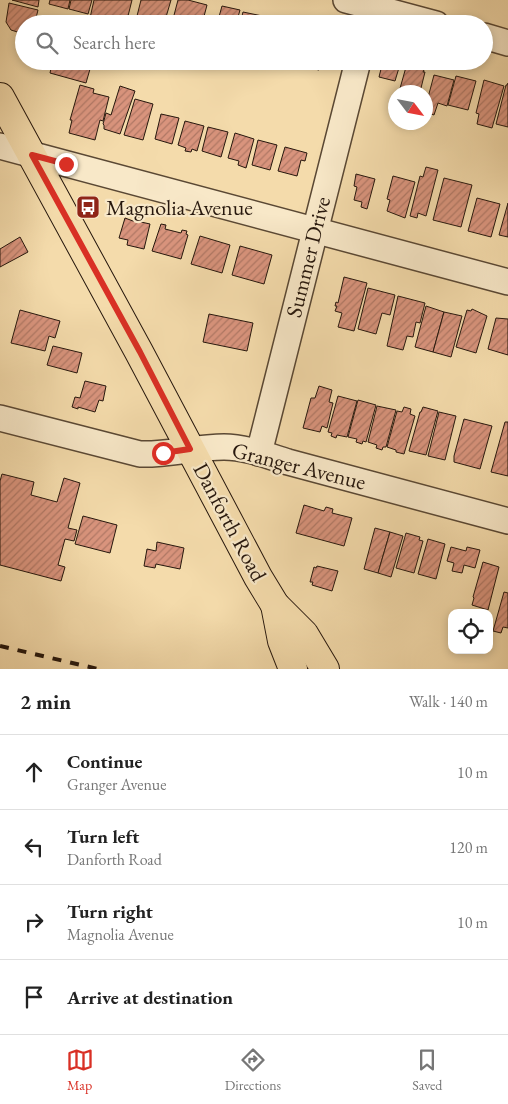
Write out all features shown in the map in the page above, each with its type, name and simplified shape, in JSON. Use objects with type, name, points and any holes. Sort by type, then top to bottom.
[{"type":"main road","name":"Danforth Road","points":[[0,96],[140,352],[258,577],[275,605],[304,634],[325,669]]},
{"type":"main road","name":"Danforth Road","points":[[275,605],[282,641],[293,669]]},
{"type":"street","points":[[346,0],[371,10],[394,15]]},
{"type":"street","points":[[493,39],[508,43]]},
{"type":"street","name":"Summer Drive","points":[[259,452],[356,70]]},
{"type":"street","points":[[0,146],[508,282]]},
{"type":"street","name":"Granger Avenue","points":[[0,418],[140,454],[226,447],[259,452],[288,462],[508,521]]},
{"type":"building","points":[[12,0],[39,0],[38,7]]},
{"type":"building","points":[[50,0],[70,0],[68,9],[49,4]]},
{"type":"building","points":[[71,0],[92,0],[88,14],[69,9]]},
{"type":"building","points":[[94,0],[132,0],[128,15],[91,15]]},
{"type":"building","points":[[141,0],[171,0],[167,15],[137,15]]},
{"type":"building","points":[[178,0],[188,0],[207,5],[204,15],[174,15]]},
{"type":"building","points":[[9,3],[38,10],[37,15],[15,15],[15,31],[11,30],[6,22]]},
{"type":"building","points":[[222,6],[240,10],[239,15],[220,15]]},
{"type":"building","points":[[243,12],[258,15],[242,15]]},
{"type":"building","points":[[51,70],[90,70],[86,83],[50,73]]},
{"type":"building","points":[[381,70],[398,70],[395,81],[379,77]]},
{"type":"building","points":[[405,70],[424,70],[423,72],[425,72],[422,85],[401,85]]},
{"type":"building","points":[[434,75],[454,80],[447,106],[438,103],[434,115],[433,85],[431,85]]},
{"type":"building","points":[[456,76],[476,81],[468,110],[448,105]]},
{"type":"building","points":[[484,80],[504,86],[492,128],[477,124],[479,114],[476,113]]},
{"type":"building","points":[[508,83],[508,127],[496,124]]},
{"type":"building","points":[[80,85],[94,89],[93,93],[109,97],[103,121],[100,120],[95,140],[69,133],[72,120],[70,120]]},
{"type":"building","points":[[120,86],[135,91],[120,134],[104,129],[103,124],[106,113],[111,115]]},
{"type":"building","points":[[135,99],[153,104],[143,140],[124,135]]},
{"type":"building","points":[[161,114],[179,118],[172,144],[155,139]]},
{"type":"building","points":[[185,121],[204,126],[197,151],[192,149],[191,152],[185,151],[186,148],[178,145]]},
{"type":"building","points":[[208,127],[228,132],[221,157],[202,151]]},
{"type":"building","points":[[235,133],[254,139],[246,168],[238,165],[239,161],[228,158]]},
{"type":"building","points":[[258,140],[277,145],[270,170],[252,165]]},
{"type":"building","points":[[285,147],[307,153],[305,161],[301,160],[297,176],[278,171]]},
{"type":"building","points":[[426,167],[438,170],[426,216],[418,213],[417,218],[410,216],[420,176],[423,177]]},
{"type":"building","points":[[356,174],[375,179],[367,209],[361,207],[362,202],[354,200],[357,187],[354,186]]},
{"type":"building","points":[[393,176],[415,182],[405,218],[387,211],[390,200],[387,199]]},
{"type":"building","points":[[444,178],[472,185],[461,227],[433,220]]},
{"type":"building","points":[[477,198],[500,204],[491,237],[468,231]]},
{"type":"building","points":[[508,203],[508,237],[499,235]]},
{"type":"building","points":[[136,217],[142,218],[141,222],[150,224],[144,249],[127,245],[128,240],[119,238],[125,218],[135,221]]},
{"type":"building","points":[[161,224],[166,225],[165,229],[181,233],[182,230],[187,231],[186,234],[188,235],[181,259],[152,251]]},
{"type":"building","points":[[200,236],[230,245],[222,273],[191,264]]},
{"type":"building","points":[[20,237],[28,252],[0,267],[0,249]]},
{"type":"building","points":[[240,246],[272,255],[264,284],[232,275]]},
{"type":"building","points":[[344,277],[367,283],[354,331],[338,327],[342,313],[335,311]]},
{"type":"building","points":[[368,288],[395,295],[390,315],[382,313],[376,334],[358,329]]},
{"type":"building","points":[[398,296],[425,303],[420,323],[416,322],[413,337],[407,336],[403,350],[387,346]]},
{"type":"building","points":[[426,306],[444,312],[433,352],[415,347]]},
{"type":"building","points":[[472,309],[487,316],[476,353],[456,347],[467,310],[471,311]]},
{"type":"building","points":[[20,310],[60,321],[55,338],[49,336],[45,351],[11,343]]},
{"type":"building","points":[[444,312],[462,316],[451,357],[433,352]]},
{"type":"building","points":[[209,314],[253,323],[247,351],[203,342]]},
{"type":"building","points":[[496,318],[508,319],[508,355],[488,349]]},
{"type":"building","points":[[53,346],[82,353],[77,373],[47,365]]},
{"type":"building","points":[[85,381],[106,386],[103,401],[99,400],[95,412],[72,407],[75,397],[80,398]]},
{"type":"building","points":[[319,386],[332,390],[329,402],[333,403],[327,428],[322,426],[320,432],[303,428],[311,398],[315,398]]},
{"type":"building","points":[[338,396],[357,401],[347,437],[337,435],[336,438],[331,436],[332,433],[328,432]]},
{"type":"building","points":[[358,400],[376,405],[366,442],[363,441],[362,444],[356,442],[357,439],[348,437]]},
{"type":"building","points":[[377,406],[396,410],[386,447],[383,447],[382,450],[376,448],[377,445],[368,442]]},
{"type":"building","points":[[404,407],[411,409],[410,414],[415,416],[404,454],[387,447],[397,411],[402,412]]},
{"type":"building","points":[[423,407],[438,411],[426,455],[409,451]]},
{"type":"building","points":[[439,412],[456,416],[445,460],[428,456]]},
{"type":"building","points":[[464,419],[492,426],[480,469],[454,462]]},
{"type":"building","points":[[505,422],[508,422],[508,476],[491,472]]},
{"type":"building","points":[[2,474],[34,482],[31,495],[57,502],[64,478],[80,483],[68,528],[77,530],[74,541],[65,539],[58,565],[65,567],[61,581],[0,565],[0,481]]},
{"type":"building","points":[[304,505],[324,511],[326,507],[333,509],[332,513],[352,518],[344,546],[296,533]]},
{"type":"building","points":[[83,516],[117,525],[110,553],[75,544]]},
{"type":"building","points":[[375,528],[390,532],[378,573],[364,569]]},
{"type":"building","points":[[390,532],[403,536],[391,577],[378,573]]},
{"type":"building","points":[[406,533],[420,537],[419,540],[423,541],[414,573],[396,568]]},
{"type":"building","points":[[428,539],[445,544],[436,579],[418,574]]},
{"type":"building","points":[[157,542],[184,548],[180,569],[156,564],[155,568],[144,566],[147,549],[156,551]]},
{"type":"building","points":[[451,547],[466,551],[467,547],[480,550],[475,568],[464,565],[462,573],[452,571],[454,563],[447,561]]},
{"type":"building","points":[[483,562],[499,567],[488,609],[472,605]]},
{"type":"building","points":[[317,566],[338,571],[332,591],[312,585],[313,582],[310,582],[314,567],[316,568]]},
{"type":"building","points":[[504,592],[508,593],[508,628],[503,627],[501,633],[493,631]]},
{"type":"railway","points":[[0,646],[98,669]]},
{"type":"place","name":"Magnolia Avenue","points":[[88,207]]},
{"type":"route","points":[[66,164],[32,155],[140,352],[190,449],[163,453]]}]
